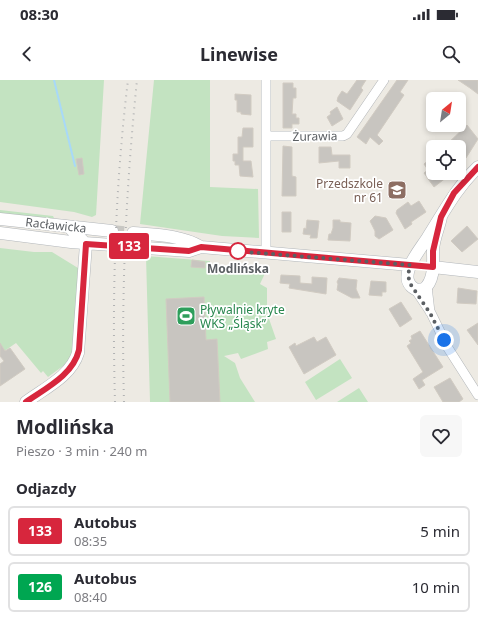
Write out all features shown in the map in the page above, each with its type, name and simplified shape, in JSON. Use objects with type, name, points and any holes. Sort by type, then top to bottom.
[{"type":"street","points":[[266,80],[266,253]]},
{"type":"street","name":"Żurawia","points":[[266,136],[343,136],[347,134],[384,80]]},
{"type":"street","points":[[478,168],[454,193],[441,217],[427,249],[414,256],[410,265],[409,280],[430,313],[448,348],[478,395]]},
{"type":"street","name":"Racławicka","points":[[0,219],[110,231],[86,244]]},
{"type":"street","points":[[26,402],[68,371],[76,360],[79,350],[86,244],[69,227]]},
{"type":"street","name":"Racławicka","points":[[0,233],[86,244],[112,245]]},
{"type":"street","points":[[133,233],[166,236],[191,241],[201,247]]},
{"type":"street","points":[[132,246],[189,251],[201,247],[410,265]]},
{"type":"street","points":[[427,249],[433,267],[427,286],[430,313]]},
{"type":"street","points":[[433,267],[478,272]]},
{"type":"street","points":[[414,289],[421,290],[427,286]]},
{"type":"green space","points":[[0,80],[104,80],[96,215],[92,217],[74,212],[0,202]]},
{"type":"green space","points":[[154,80],[210,80],[210,187],[258,189],[259,238],[222,236],[140,224]]},
{"type":"green space","points":[[0,210],[53,216],[55,220],[0,214]]},
{"type":"green space","points":[[0,248],[34,252],[52,252],[78,268],[73,352],[67,363],[48,377],[43,371],[41,373],[16,343],[0,354]]},
{"type":"green space","points":[[146,256],[210,261],[210,265],[267,269],[260,284],[267,288],[267,313],[276,339],[267,342],[268,349],[241,359],[238,353],[224,356],[235,363],[240,378],[255,402],[150,402]]},
{"type":"green space","points":[[340,359],[352,378],[316,400],[305,382]]},
{"type":"green space","points":[[359,388],[368,402],[337,402]]},
{"type":"building","points":[[357,80],[366,80],[361,88],[363,90],[350,110],[337,101],[342,91],[347,94]]},
{"type":"building","points":[[397,80],[408,80],[400,92],[404,95],[377,135],[383,141],[379,145],[370,137],[366,144],[357,137]]},
{"type":"building","points":[[458,80],[478,80],[478,94],[470,88]]},
{"type":"building","points":[[283,83],[293,83],[293,88],[296,88],[296,98],[293,98],[292,114],[296,114],[296,118],[299,118],[299,124],[292,124],[292,128],[283,128]]},
{"type":"building","points":[[235,94],[251,95],[251,115],[237,112],[237,100],[235,100]]},
{"type":"building","points":[[337,107],[343,119],[332,126],[327,117],[331,114],[330,112]]},
{"type":"building","points":[[467,125],[478,139],[466,158],[466,140],[451,140],[460,132],[466,132]]},
{"type":"building","points":[[243,128],[253,128],[253,147],[243,147],[243,161],[251,161],[253,177],[240,176],[239,165],[235,165],[235,161],[233,161],[233,154],[238,154],[238,137],[242,137]]},
{"type":"building","points":[[283,146],[292,147],[292,176],[296,177],[296,196],[282,196]]},
{"type":"building","points":[[319,147],[331,147],[332,155],[350,155],[350,168],[339,168],[339,161],[319,163]]},
{"type":"building","points":[[82,158],[84,174],[79,175],[76,159]]},
{"type":"building","points":[[429,180],[443,180],[434,187]]},
{"type":"building","points":[[419,201],[426,212],[411,222],[412,224],[405,229],[396,213],[397,210],[408,202],[411,206]]},
{"type":"building","points":[[282,212],[291,212],[291,232],[282,232]]},
{"type":"building","points":[[375,216],[386,218],[393,230],[379,239],[375,236],[375,231],[370,221]]},
{"type":"building","points":[[307,220],[319,221],[317,238],[310,238],[311,235],[303,234],[304,228],[306,229]]},
{"type":"building","points":[[333,220],[351,223],[350,241],[328,240],[329,234],[331,234],[333,228]]},
{"type":"building","points":[[467,226],[478,239],[462,252],[451,241]]},
{"type":"building","points":[[192,260],[205,262],[205,268],[191,267]]},
{"type":"building","points":[[281,275],[300,276],[300,283],[312,284],[312,277],[327,278],[326,294],[289,288],[290,284],[280,283]]},
{"type":"building","points":[[339,278],[357,280],[356,289],[360,298],[352,298],[337,290],[337,282]]},
{"type":"building","points":[[371,281],[386,282],[386,292],[382,292],[382,296],[369,295]]},
{"type":"building","points":[[458,288],[477,291],[476,304],[457,303]]},
{"type":"building","points":[[204,297],[206,340],[217,339],[220,402],[170,402],[166,299]]},
{"type":"building","points":[[401,302],[412,319],[400,327],[389,309]]},
{"type":"building","points":[[478,323],[478,345],[467,330]]},
{"type":"building","points":[[420,331],[443,367],[422,380],[425,385],[419,389],[413,379],[423,372],[407,346],[411,343],[409,341],[412,339],[411,336]]},
{"type":"building","points":[[314,337],[317,342],[326,337],[336,355],[304,374],[289,347],[295,343],[296,346]]},
{"type":"building","points":[[0,343],[5,351],[10,348],[25,369],[0,386],[0,364],[4,361],[0,356]]},
{"type":"building","points":[[450,378],[463,399],[459,402],[443,402],[434,387]]},
{"type":"waterway","points":[[54,80],[75,166]]},
{"type":"tunnel","points":[[112,231],[133,233]]},
{"type":"tunnel","points":[[112,245],[132,247]]},
{"type":"railway","points":[[115,402],[114,281],[117,201],[128,80]]},
{"type":"railway","points":[[124,402],[123,321],[125,241],[137,80]]},
{"type":"bus line","name":"133","points":[[26,402],[68,371],[76,360],[79,350],[86,244],[189,251],[201,247],[433,267],[433,251],[435,241],[439,231],[441,217],[445,208],[460,185],[478,167]]},
{"type":"place","name":"Przedszkole nr 61","points":[[397,190]]},
{"type":"place","name":"Modlińska","points":[[238,251]]},
{"type":"place","name":"Pływalnie kryte WKS „Śląsk”","points":[[186,316]]},
{"type":"route","points":[[238,251],[234,251],[410,265],[408,276],[411,285],[430,313],[444,340]]}]
